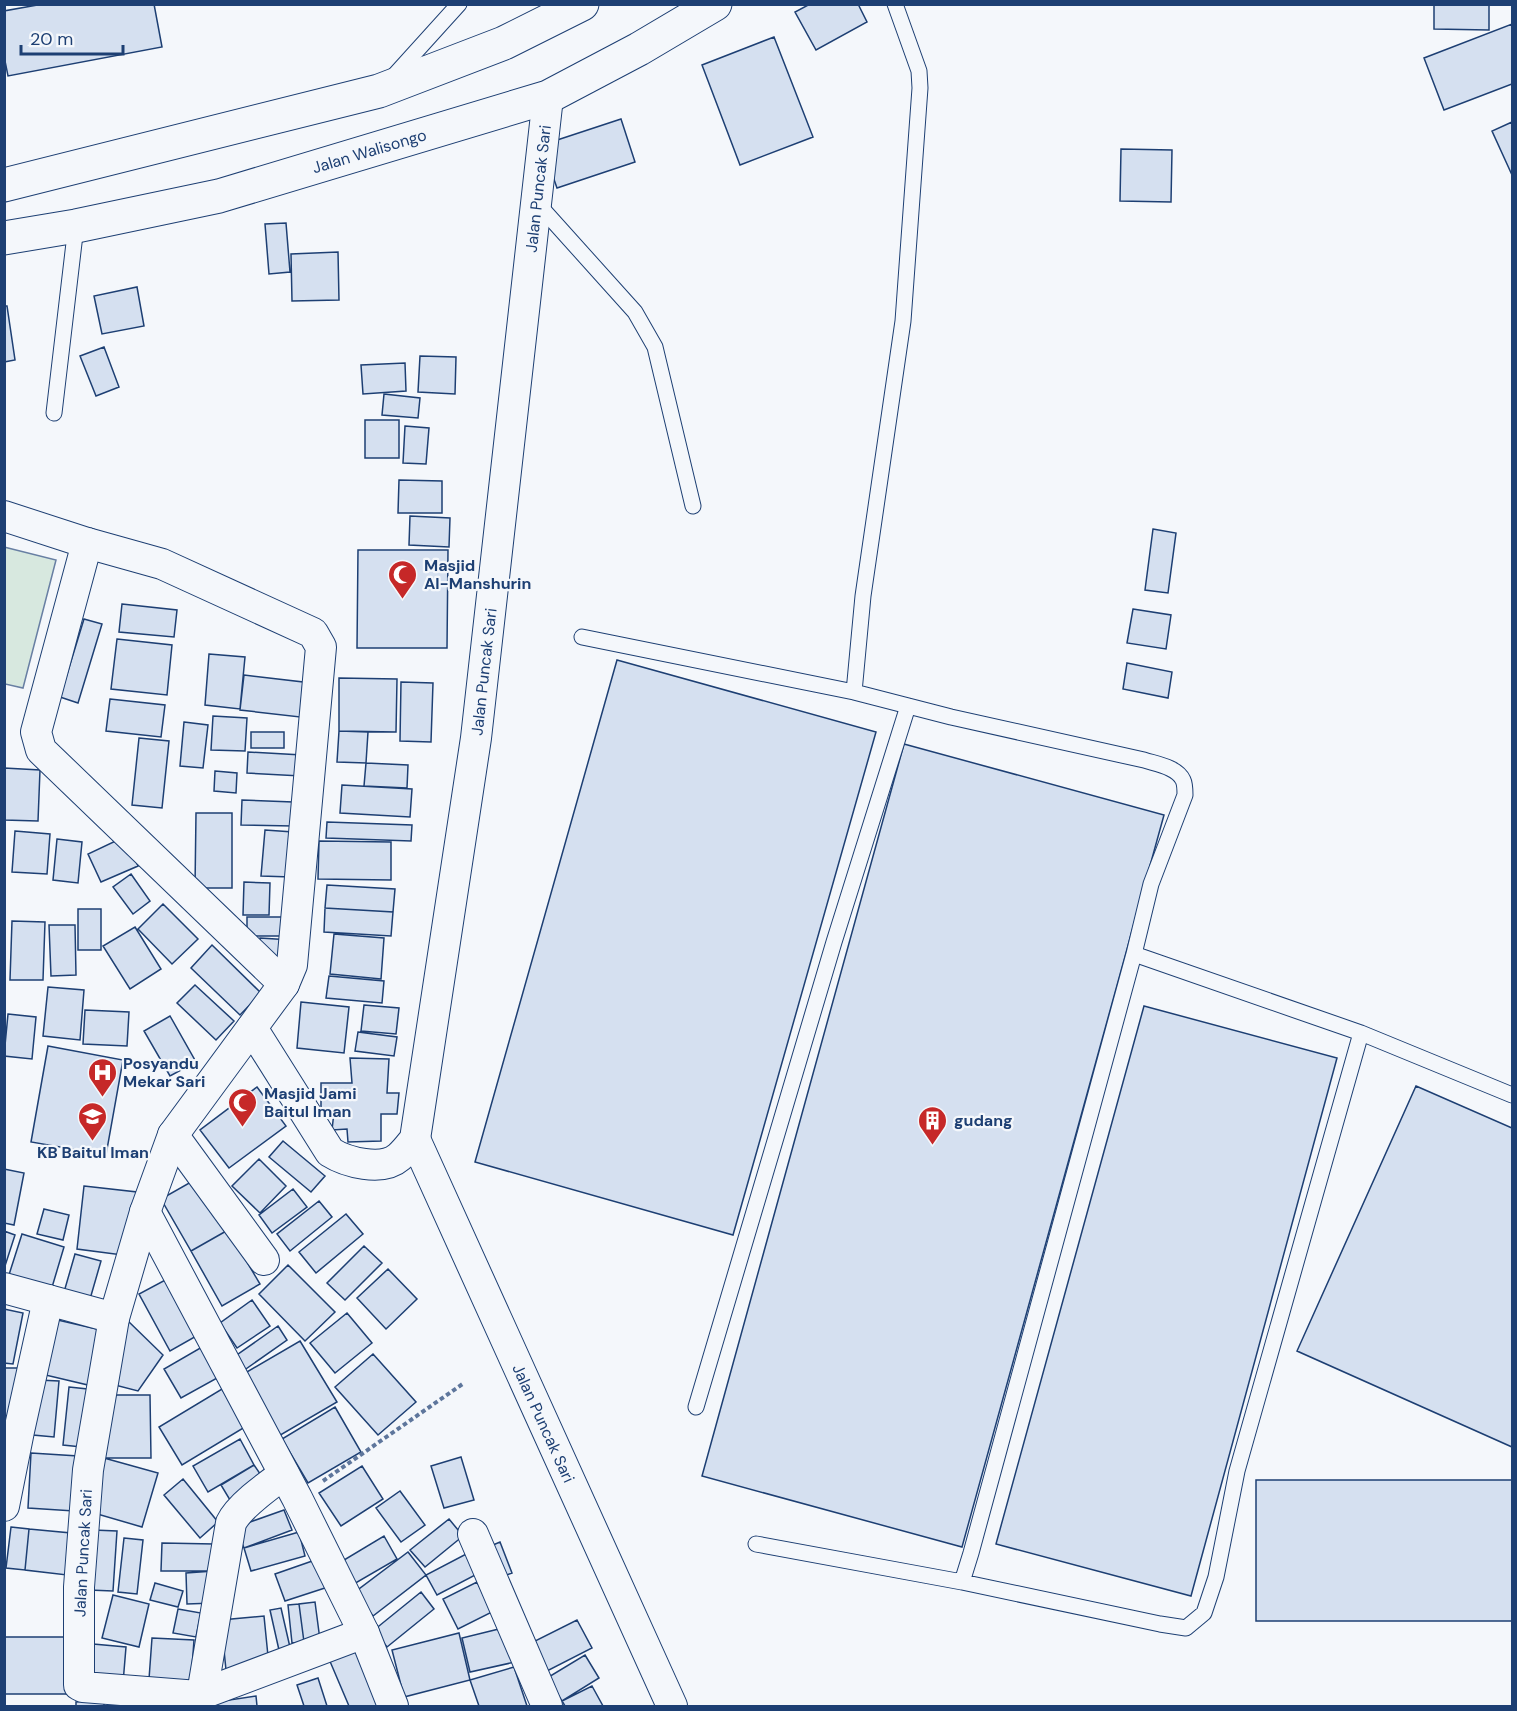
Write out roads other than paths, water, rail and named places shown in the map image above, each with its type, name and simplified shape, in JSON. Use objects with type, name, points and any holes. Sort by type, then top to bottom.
[{"type":"highway","points":[[4,185],[379,91],[504,44],[582,4]]},
{"type":"highway","name":"Jalan Walisongo","points":[[4,238],[76,226],[219,196],[548,97],[715,4]]},
{"type":"street","name":"Jalan Puncak Sari","points":[[548,97],[476,738],[415,1139],[672,1707]]},
{"type":"street","name":"Jalan Puncak Sari","points":[[4,516],[162,564],[313,633],[321,646],[292,965],[284,984],[173,1135],[145,1212],[114,1318],[88,1470],[79,1587],[79,1685],[198,1696],[202,1694]]},
{"type":"street","points":[[87,543],[36,732],[41,750],[284,984]]},
{"type":"street","points":[[252,1028],[330,1152],[339,1158],[355,1163],[384,1164],[399,1157],[415,1139]]},
{"type":"street","points":[[173,1135],[264,1260]]},
{"type":"street","points":[[145,1212],[291,1486],[364,1633],[393,1707]]},
{"type":"street","points":[[4,1288],[114,1318]]},
{"type":"street","points":[[4,1506],[48,1300]]},
{"type":"street","points":[[202,1694],[231,1523],[234,1517],[260,1492],[291,1486]]},
{"type":"street","points":[[473,1534],[547,1707]]},
{"type":"street","points":[[202,1694],[364,1633]]},
{"type":"lane","points":[[379,91],[459,4]]},
{"type":"lane","points":[[854,692],[863,596],[903,321],[920,88],[919,71],[895,4]]},
{"type":"lane","points":[[537,203],[635,312],[655,347],[693,506]]},
{"type":"lane","points":[[54,413],[76,226]]},
{"type":"lane","points":[[582,637],[854,692],[1144,760],[1166,767],[1178,774],[1184,781],[1185,795],[1151,884],[1134,954],[962,1582]]},
{"type":"lane","points":[[696,1407],[834,942],[908,706]]},
{"type":"lane","points":[[1134,954],[1361,1034],[1512,1095]]},
{"type":"lane","points":[[756,1544],[962,1582],[1160,1624],[1186,1628],[1204,1613],[1216,1577],[1238,1471],[1361,1034]]},
{"type":"place","name":"Masjid Al-Manshurin","points":[[403,600]]},
{"type":"place","name":"Posyandu Mekar Sari","points":[[102,1098]]},
{"type":"place","name":"Masjid Jami Baitul Iman","points":[[243,1128]]},
{"type":"place","name":"KB Baitul Iman","points":[[93,1142]]},
{"type":"place","name":"gudang","points":[[933,1146]]}]
